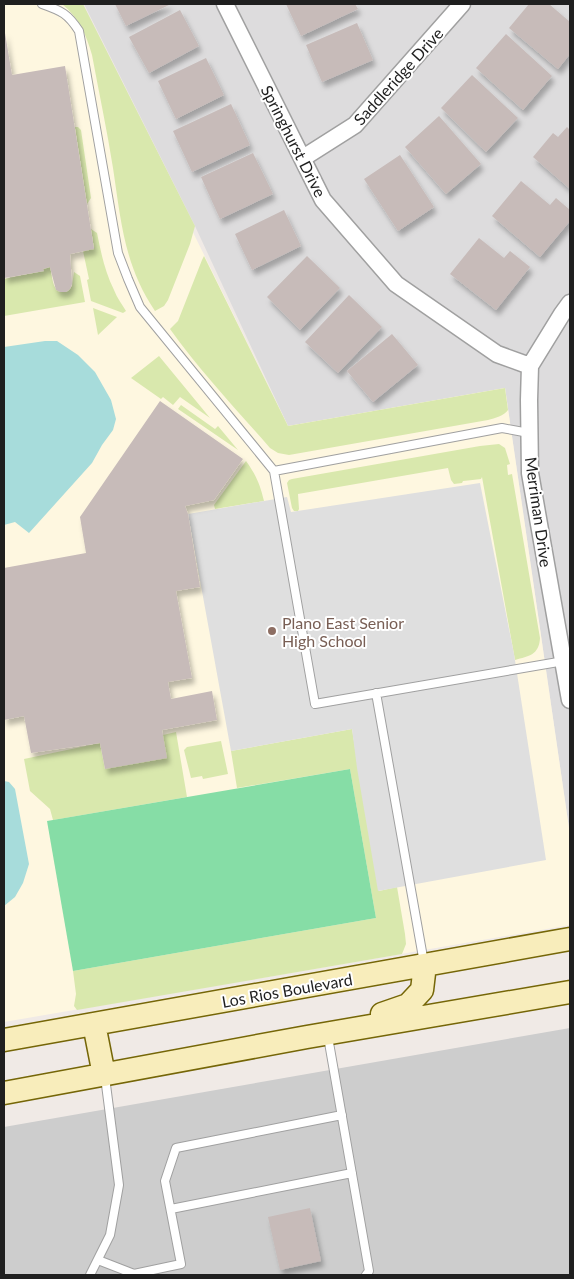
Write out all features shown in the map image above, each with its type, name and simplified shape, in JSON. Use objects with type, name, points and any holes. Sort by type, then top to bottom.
[{"type":"main road","name":"Los Rios Boulevard","points":[[4,1040],[570,939]]},
{"type":"main road","points":[[317,1036],[408,1005],[422,990],[424,965]]},
{"type":"main road","points":[[4,1093],[570,992]]},
{"type":"main road","points":[[94,1024],[104,1075]]},
{"type":"street","name":"Springhurst Drive","points":[[224,4],[323,200],[396,284],[497,354],[530,366]]},
{"type":"street","name":"Saddleridge Drive","points":[[303,158],[355,125],[462,4]]},
{"type":"street","name":"Merriman Drive","points":[[570,303],[530,366],[529,400],[530,473],[570,700]]},
{"type":"lane","points":[[42,4],[56,9],[71,18],[80,31],[118,253],[140,307],[274,471],[315,704],[564,661]]},
{"type":"lane","points":[[274,471],[502,428],[529,433]]},
{"type":"lane","points":[[376,694],[424,965]]},
{"type":"lane","points":[[317,1036],[342,1115],[368,1271],[366,1275]]},
{"type":"lane","points":[[90,1275],[110,1235],[119,1185],[104,1075]]},
{"type":"lane","points":[[98,1260],[134,1274],[180,1264],[165,1181],[176,1148],[342,1115]]},
{"type":"lane","points":[[170,1209],[352,1173]]},
{"type":"shaded area","name":"Plano East Senior High School","points":[[4,4],[81,4],[288,426],[505,388],[570,835],[570,925],[4,1022]]},
{"type":"shaded area","points":[[84,4],[570,4],[570,835],[505,388],[288,426],[195,226]]},
{"type":"shaded area","points":[[480,483],[514,654],[546,860],[378,891],[352,729],[231,751],[188,514],[287,497],[291,512]]},
{"type":"shaded area","points":[[570,1028],[570,1275],[4,1275],[4,1127]]},
{"type":"green space","points":[[62,4],[83,4],[195,226],[168,300],[164,306],[155,311],[136,277],[125,242],[90,47],[77,21]]},
{"type":"green space","points":[[75,127],[81,130],[91,198],[87,204]]},
{"type":"green space","points":[[91,229],[97,233],[108,276],[126,311],[123,313],[91,301],[87,280],[89,279],[83,251],[94,248]]},
{"type":"green space","points":[[204,256],[288,426],[505,388],[508,410],[496,418],[488,420],[289,455],[278,453],[270,448],[218,390],[170,329],[178,321]]},
{"type":"green space","points":[[50,267],[54,285],[59,291],[68,291],[72,286],[74,272],[80,276],[85,302],[4,316],[4,279],[43,271],[43,269]]},
{"type":"green space","points":[[93,308],[117,317],[98,335]]},
{"type":"green space","points":[[159,356],[210,418],[180,397],[173,405],[163,397],[161,399],[131,378]]},
{"type":"green space","points":[[181,405],[215,429],[218,426],[238,450],[178,409]]},
{"type":"green space","points":[[499,444],[505,448],[510,464],[507,465],[508,475],[512,474],[540,638],[538,648],[532,654],[525,657],[515,660],[482,477],[481,479],[454,484],[448,468],[298,494],[299,509],[294,511],[292,508],[287,483],[292,479]]},
{"type":"green space","points":[[246,461],[257,480],[264,501],[215,509],[214,505]]},
{"type":"green space","points":[[352,729],[379,891],[397,887],[406,944],[402,954],[77,1010],[74,1006],[76,994],[73,971],[376,918],[350,769],[237,788],[231,751]]},
{"type":"green space","points":[[176,732],[187,797],[53,820],[50,809],[30,791],[24,759],[100,743],[105,769],[163,735]]},
{"type":"green space","points":[[221,741],[228,774],[203,779],[202,776],[191,778],[184,750],[187,747]]},
{"type":"green space","points":[[350,769],[376,918],[73,971],[47,821]]},
{"type":"water","points":[[57,341],[78,355],[95,372],[111,400],[116,419],[113,430],[92,463],[29,533],[15,522],[4,525],[4,347]]},
{"type":"water","points":[[4,781],[9,782],[15,789],[29,864],[23,883],[15,897],[4,906]]},
{"type":"building","points":[[115,4],[171,4],[126,26]]},
{"type":"building","points":[[286,4],[355,4],[358,9],[301,36]]},
{"type":"building","points":[[529,4],[549,4],[570,22],[570,54],[558,69],[509,28]]},
{"type":"building","points":[[180,10],[199,46],[149,73],[129,37]]},
{"type":"building","points":[[357,23],[373,60],[322,82],[306,45]]},
{"type":"building","points":[[4,33],[12,75],[65,66],[94,249],[70,254],[72,284],[66,292],[56,290],[50,267],[43,269],[44,271],[4,278]]},
{"type":"building","points":[[506,34],[552,76],[523,110],[476,68]]},
{"type":"building","points":[[206,58],[224,95],[176,119],[158,81]]},
{"type":"building","points":[[472,75],[518,118],[486,152],[441,108]]},
{"type":"building","points":[[231,104],[250,145],[192,172],[173,131]]},
{"type":"building","points":[[439,116],[481,164],[446,194],[405,147]]},
{"type":"building","points":[[567,127],[570,130],[570,189],[533,157],[553,133],[558,137]]},
{"type":"building","points":[[253,153],[273,194],[220,219],[201,177]]},
{"type":"building","points":[[400,155],[434,207],[398,231],[364,179]]},
{"type":"building","points":[[521,181],[550,205],[556,198],[570,210],[570,221],[540,257],[492,216]]},
{"type":"building","points":[[284,210],[301,246],[252,270],[235,234]]},
{"type":"building","points":[[479,238],[504,258],[510,251],[530,267],[496,310],[450,274]]},
{"type":"building","points":[[307,256],[340,288],[300,330],[267,297]]},
{"type":"building","points":[[349,295],[382,327],[338,373],[305,342]]},
{"type":"building","points":[[392,334],[418,365],[373,402],[347,371]]},
{"type":"building","points":[[160,401],[243,459],[214,500],[185,506],[200,587],[176,591],[192,678],[168,682],[171,699],[212,691],[217,720],[162,730],[167,758],[105,769],[100,743],[31,753],[24,716],[4,720],[4,568],[86,553],[80,517]]},
{"type":"building","points":[[310,1208],[321,1261],[280,1270],[268,1217]]},
{"type":"place","name":"Plano East Senior High School","points":[[272,631]]}]
